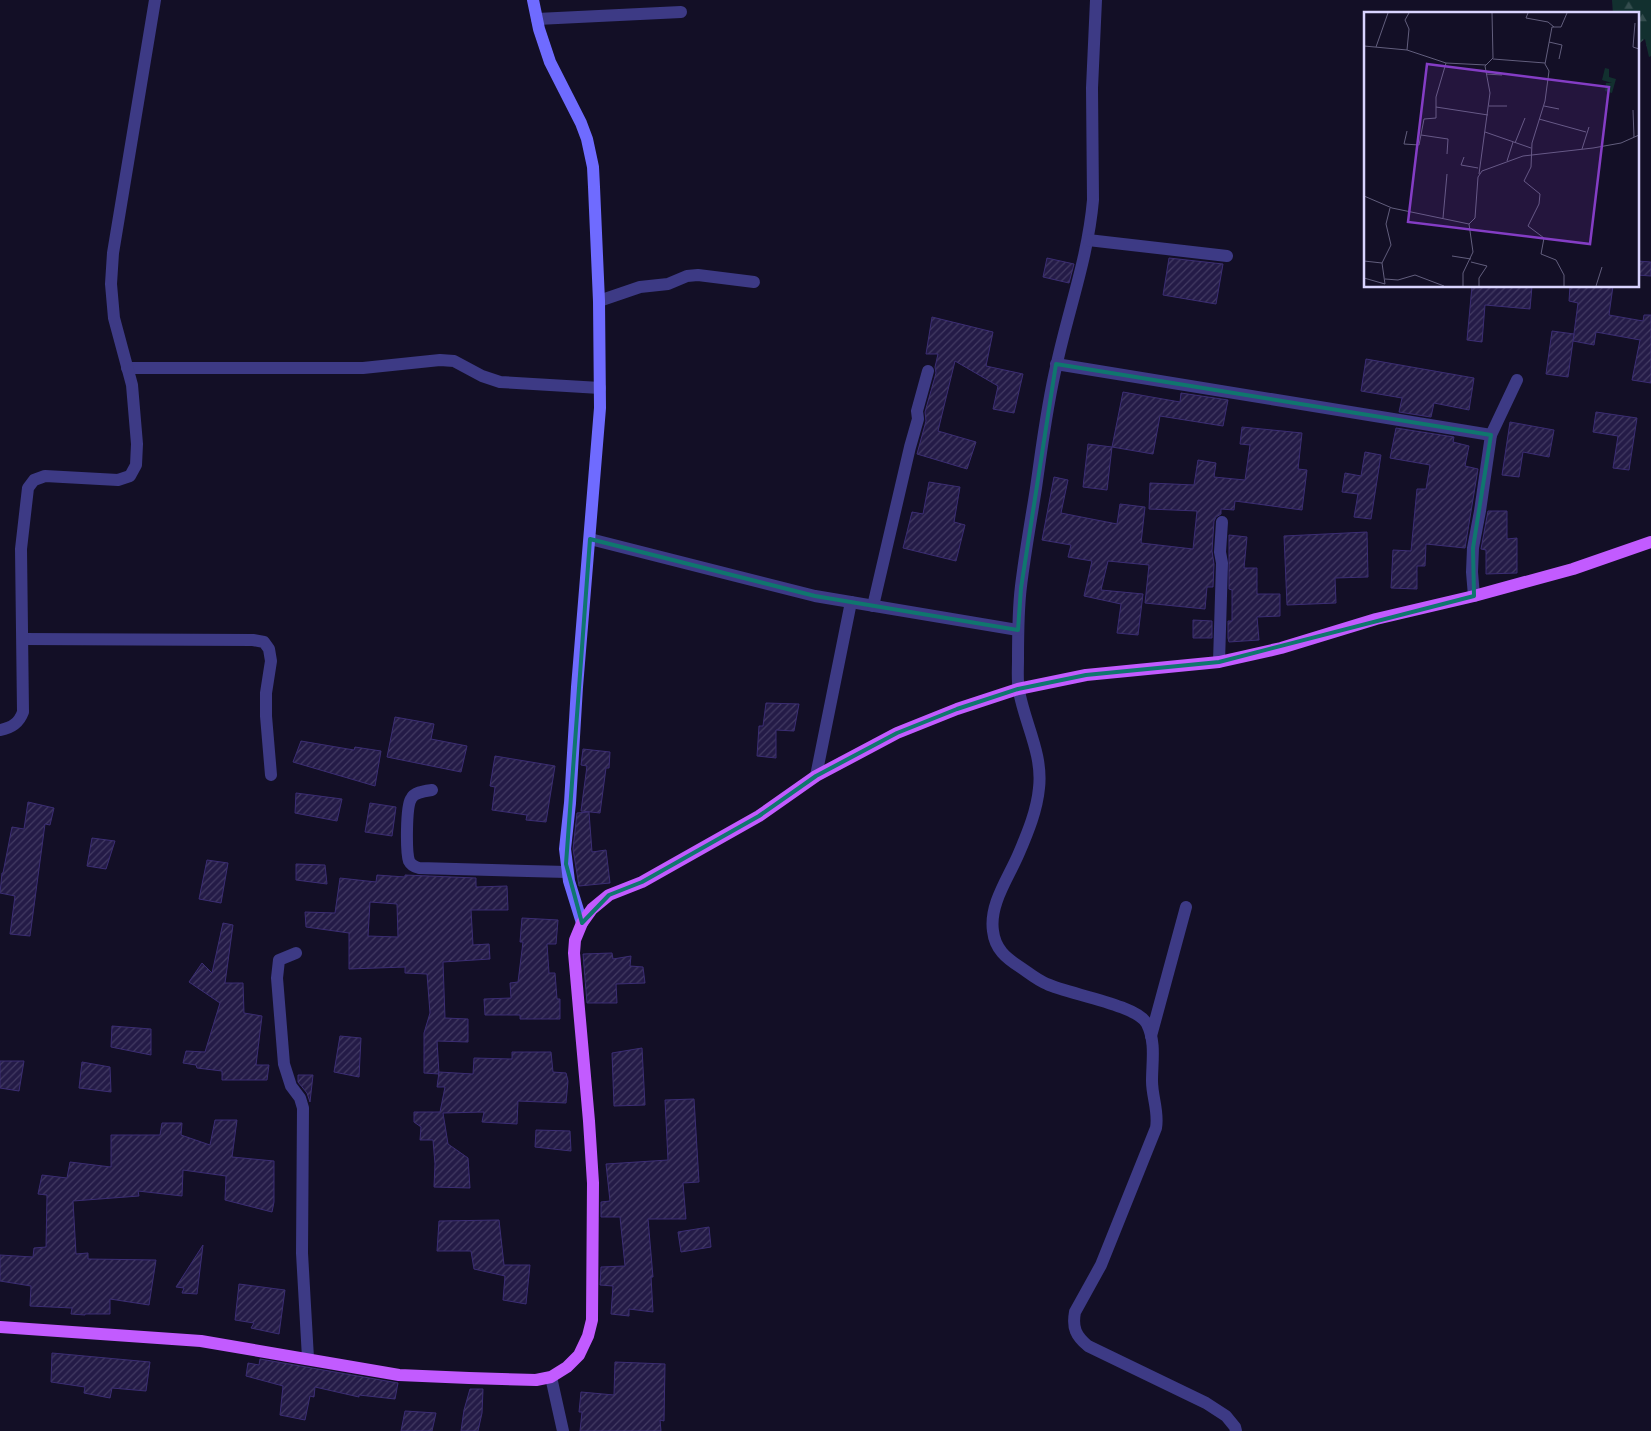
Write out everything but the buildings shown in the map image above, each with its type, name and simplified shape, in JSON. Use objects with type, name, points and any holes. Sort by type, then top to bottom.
[{"type":"main road","points":[[0,1326],[201,1342],[399,1374],[536,1380],[552,1376],[567,1367],[579,1355],[588,1336],[592,1320],[593,1183],[574,953],[575,940],[582,923],[592,909],[609,895],[642,882],[759,816],[816,776],[897,733],[957,709],[1018,689],[1086,675],[1219,662],[1281,648],[1376,619],[1474,596],[1573,569],[1651,542]]},
{"type":"street","points":[[0,730],[11,727],[20,721],[23,712],[21,549],[28,488],[34,480],[45,476],[118,480],[130,476],[136,465],[137,444],[132,385],[114,318],[111,284],[113,253],[155,0]]},
{"type":"street","points":[[532,0],[550,62],[581,123],[590,150],[594,187],[599,301],[600,408],[565,849],[567,872],[582,923]]},
{"type":"street","points":[[1096,0],[1092,88],[1093,200],[1088,240],[1056,364],[1021,588],[1018,630],[1018,689],[1038,754],[1040,784],[1038,799],[1026,836],[997,902],[993,918],[993,932],[997,945],[1004,957],[1045,984],[1071,994],[1130,1010],[1144,1018],[1151,1036],[1153,1048],[1153,1096],[1158,1119],[1156,1128],[1094,1280],[1076,1312],[1073,1320],[1074,1330],[1079,1338],[1088,1346],[1206,1403],[1226,1416],[1236,1431]]},
{"type":"street","points":[[537,20],[681,12]]},
{"type":"street","points":[[1088,240],[1227,256]]},
{"type":"street","points":[[599,301],[640,287],[668,284],[687,276],[698,275],[754,282]]},
{"type":"street","points":[[127,368],[362,368],[440,360],[454,361],[482,376],[500,382],[600,388]]},
{"type":"street","points":[[1056,364],[1491,434]]},
{"type":"street","points":[[873,606],[918,419],[917,411],[928,371]]},
{"type":"street","points":[[1474,596],[1473,548],[1491,434],[1517,380]]},
{"type":"street","points":[[1219,662],[1222,522]]},
{"type":"street","points":[[590,539],[815,596],[1018,630]]},
{"type":"street","points":[[816,776],[851,602]]},
{"type":"street","points":[[23,639],[243,640],[264,642],[269,649],[271,661],[266,693],[271,775]]},
{"type":"street","points":[[432,790],[418,793],[411,797],[407,808],[407,843],[410,862],[414,866],[419,868],[567,872]]},
{"type":"street","points":[[1151,1036],[1186,907]]},
{"type":"street","points":[[296,954],[279,960],[276,978],[284,1064],[303,1108],[302,1253],[308,1358]]},
{"type":"street","points":[[552,1376],[563,1431]]},
{"type":"highlighted area","points":[[1056,364],[1491,435],[1473,548],[1474,596],[1219,662],[1086,675],[1018,689],[957,709],[897,733],[816,776],[759,816],[642,882],[609,895],[582,923],[566,864],[590,539],[815,596],[1018,630],[1021,588]]},
{"type":"green space","points":[[1612,0],[1651,0],[1651,56],[1649,57],[1645,39],[1638,44],[1638,12],[1613,12]]}]
